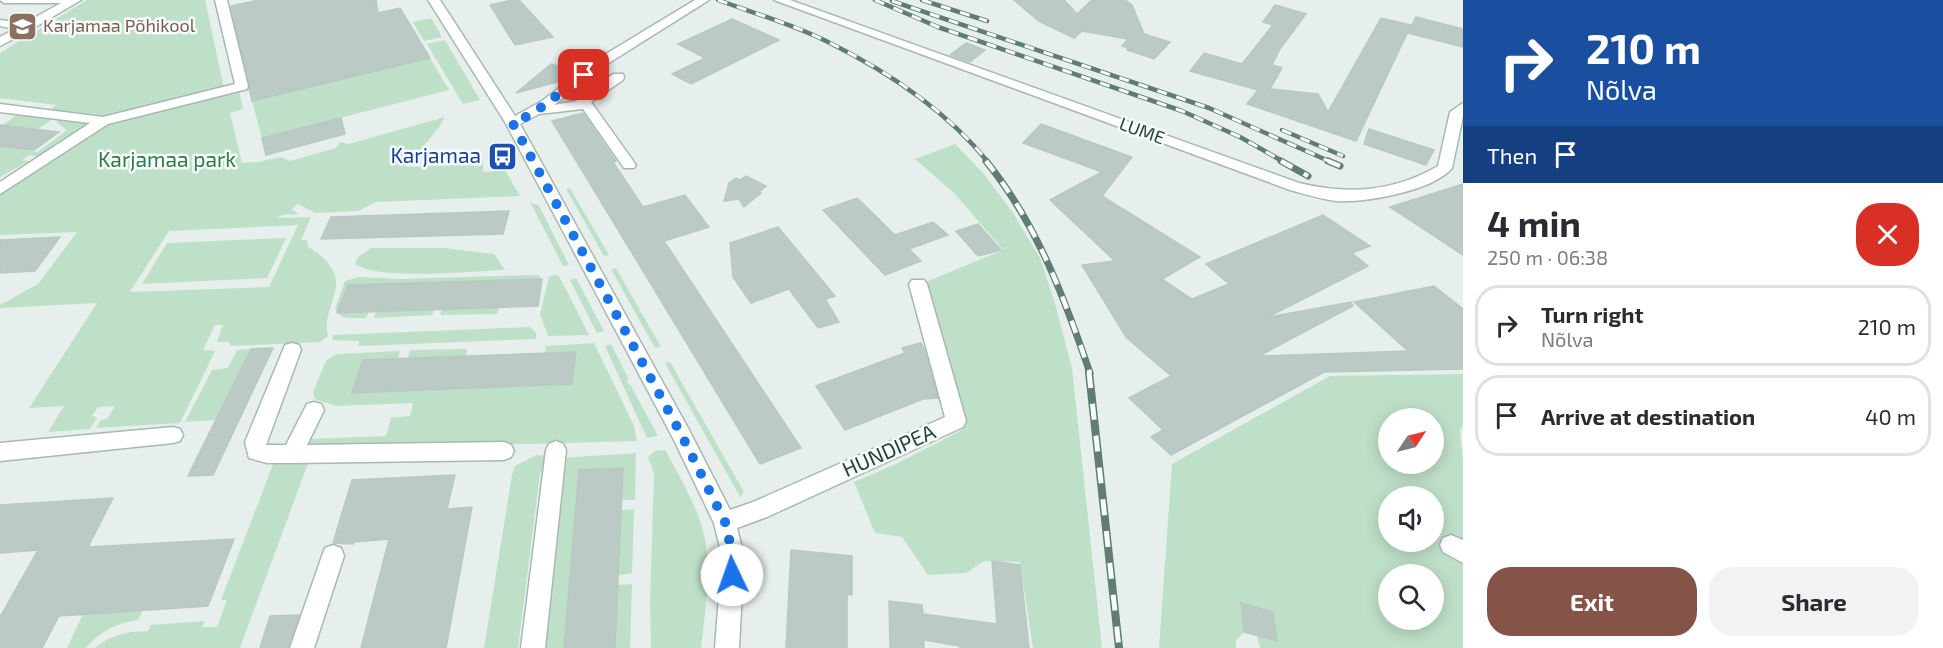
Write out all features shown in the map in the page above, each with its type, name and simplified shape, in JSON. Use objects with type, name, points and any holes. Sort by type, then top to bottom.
[{"type":"street","points":[[4,0],[74,0]]},
{"type":"street","points":[[0,42],[74,0]]},
{"type":"street","points":[[0,189],[103,121],[242,86],[220,0]]},
{"type":"street","points":[[434,0],[512,122],[682,436],[725,522],[733,556],[727,648]]},
{"type":"street","points":[[512,122],[538,110],[600,63],[669,23],[703,0]]},
{"type":"street","name":"LUME","points":[[780,0],[1295,187],[1340,196],[1405,187],[1427,180],[1444,168],[1457,112],[1463,107]]},
{"type":"street","points":[[0,23],[28,27]]},
{"type":"street","points":[[538,110],[554,111],[580,104],[618,77]]},
{"type":"street","points":[[580,104],[587,105],[629,165]]},
{"type":"street","points":[[0,108],[103,121]]},
{"type":"street","name":"HUNDIPEA","points":[[725,522],[759,510],[957,421],[918,284]]},
{"type":"street","points":[[292,350],[255,442],[256,452],[292,454],[504,451]]},
{"type":"street","points":[[292,454],[314,410]]},
{"type":"street","points":[[0,452],[173,435]]},
{"type":"street","points":[[533,648],[556,450]]},
{"type":"street","points":[[302,648],[333,556]]},
{"type":"green space","name":"Karjamaa park","points":[[87,0],[205,0],[225,93],[239,91],[243,109],[230,113],[242,163],[281,157],[290,161],[336,148],[340,142],[349,144],[445,117],[406,167],[454,165],[457,153],[474,150],[483,161],[483,172],[505,170],[520,196],[376,202],[358,211],[315,213],[298,204],[291,209],[299,214],[282,215],[277,218],[311,217],[301,240],[307,240],[308,247],[327,262],[336,278],[327,322],[328,336],[320,342],[231,346],[229,342],[217,342],[223,325],[215,325],[203,350],[215,351],[180,423],[96,428],[101,420],[107,419],[115,406],[98,407],[92,416],[97,417],[90,429],[48,432],[64,406],[29,408],[97,303],[0,308],[0,305],[38,284],[77,232],[0,235],[0,192],[111,122],[100,115],[51,110],[56,105],[0,98],[0,53]],"holes":[[[298,225],[269,287],[130,292],[169,231]]]},
{"type":"green space","points":[[431,18],[442,37],[424,41],[413,22]]},
{"type":"green space","points":[[445,40],[480,100],[463,104],[427,44]]},
{"type":"green space","points":[[430,58],[449,90],[262,138],[252,101]]},
{"type":"green space","points":[[18,114],[54,118],[38,129],[3,125]]},
{"type":"green space","points":[[60,119],[84,121],[86,126],[44,157],[29,155],[22,160],[29,161],[0,177],[0,146],[38,152],[67,130],[56,122]]},
{"type":"green space","points":[[955,144],[984,174],[1013,213],[1040,258],[1054,300],[1072,368],[1102,648],[1033,648],[1020,562],[984,561],[966,573],[928,575],[902,537],[875,533],[854,482],[896,464],[962,430],[963,408],[926,282],[1003,250],[955,194],[915,159]]},
{"type":"green space","points":[[570,188],[609,255],[604,256],[566,189]]},
{"type":"green space","points":[[530,202],[539,206],[569,265],[563,266]]},
{"type":"green space","points":[[286,238],[267,278],[142,284],[167,243]]},
{"type":"green space","points":[[371,248],[444,248],[494,254],[505,270],[405,274],[367,269],[355,264],[358,257]]},
{"type":"green space","points":[[616,268],[661,347],[655,348],[611,269]]},
{"type":"green space","points":[[539,275],[542,279],[348,285],[337,312],[335,309],[345,281],[359,277],[401,279]]},
{"type":"green space","points":[[559,276],[589,335],[548,336],[540,314],[549,277]]},
{"type":"green space","points":[[576,278],[604,331],[597,333],[570,280]]},
{"type":"green space","points":[[499,307],[497,314],[440,315],[442,309]]},
{"type":"green space","points":[[434,310],[432,315],[374,318],[376,312]]},
{"type":"green space","points":[[369,312],[366,318],[348,318],[338,313]]},
{"type":"green space","points":[[530,327],[536,333],[536,339],[359,346],[359,341],[333,340],[333,335]]},
{"type":"green space","points":[[594,343],[634,426],[637,441],[311,450],[306,446],[310,439],[386,436],[391,418],[410,416],[413,403],[336,406],[315,399],[313,392],[326,361],[338,354],[400,351],[398,359],[363,360],[352,393],[572,384],[576,352],[545,353],[546,346]]},
{"type":"green space","points":[[611,344],[628,378],[627,383],[631,386],[658,436],[647,438],[605,346]]},
{"type":"green space","points":[[251,349],[215,420],[185,422],[212,370],[228,368],[237,350]]},
{"type":"green space","points":[[467,349],[466,356],[408,358],[410,350]]},
{"type":"green space","points":[[670,362],[744,492],[740,497],[665,363]]},
{"type":"green space","points":[[1463,374],[1463,426],[1460,430],[1463,461],[1463,648],[1260,648],[1257,636],[1276,641],[1273,612],[1241,603],[1244,632],[1236,640],[1236,648],[1159,648],[1172,464],[1330,376]]},
{"type":"green space","points":[[665,450],[695,508],[706,545],[707,583],[701,648],[651,648],[650,601],[654,473],[648,457],[655,451]]},
{"type":"green space","points":[[636,453],[635,500],[621,500],[623,468],[579,470],[564,648],[545,648],[561,458]]},
{"type":"green space","points":[[536,455],[548,456],[550,466],[540,473],[518,648],[484,648],[512,475],[515,466]]},
{"type":"green space","points":[[274,462],[308,463],[240,648],[95,648],[120,635],[148,631],[151,625],[205,621],[202,627],[217,627],[227,600],[221,600]]},
{"type":"green space","points":[[634,509],[632,573],[619,575],[621,510]]},
{"type":"green space","points":[[632,584],[630,648],[615,648],[618,585]]},
{"type":"green space","points":[[143,610],[138,620],[109,629],[86,648],[67,648],[83,614]]},
{"type":"building","points":[[259,0],[376,0],[378,13],[400,8],[430,58],[252,101],[231,6]]},
{"type":"building","points":[[519,0],[553,37],[515,45],[490,5]]},
{"type":"building","points":[[1014,0],[1064,0],[1077,14],[1092,0],[1125,0],[1132,5],[1144,34],[1170,42],[1154,59],[1127,50],[1129,48],[1122,46],[1128,39],[1082,31],[1074,38],[1039,21]]},
{"type":"building","points":[[1275,5],[1306,14],[1280,49],[1272,65],[1282,68],[1270,89],[1318,94],[1328,112],[1381,18],[1411,25],[1356,141],[1247,104],[1258,90],[1190,71],[1204,53],[1242,64],[1273,25],[1263,22]]},
{"type":"building","points":[[1416,17],[1463,29],[1463,47],[1408,33]]},
{"type":"building","points":[[732,19],[779,40],[691,84],[672,74],[705,58],[678,44]]},
{"type":"building","points":[[966,43],[985,50],[970,62],[950,55]]},
{"type":"building","points":[[551,64],[572,70],[557,82],[516,93]]},
{"type":"building","points":[[583,113],[616,161],[613,162],[643,207],[685,195],[709,227],[664,241],[801,448],[760,464],[552,121]]},
{"type":"building","points":[[341,118],[345,134],[266,155],[262,138]]},
{"type":"building","points":[[1041,124],[1132,157],[1102,196],[1200,257],[1162,279],[1192,299],[1229,284],[1206,264],[1323,215],[1370,246],[1352,253],[1368,266],[1268,317],[1351,302],[1353,306],[1259,356],[1408,351],[1354,302],[1434,286],[1463,309],[1463,369],[1324,372],[1171,455],[1151,437],[1163,430],[1129,398],[1171,376],[1126,337],[1082,265],[1115,261],[1050,200],[1102,172],[1023,143]]},
{"type":"building","points":[[0,125],[59,132],[34,150],[24,149],[0,146]]},
{"type":"building","points":[[1369,129],[1434,150],[1426,165],[1364,144]]},
{"type":"building","points":[[746,176],[766,186],[759,192],[761,193],[744,207],[739,199],[724,201],[729,183],[736,178],[740,180]]},
{"type":"building","points":[[1463,184],[1463,255],[1390,207]]},
{"type":"building","points":[[857,198],[895,235],[933,222],[948,235],[909,249],[921,261],[885,275],[823,210]]},
{"type":"building","points":[[509,211],[503,234],[321,239],[331,217]]},
{"type":"building","points":[[978,224],[1001,250],[978,256],[956,231]]},
{"type":"building","points":[[778,227],[835,296],[825,299],[839,322],[818,328],[789,289],[751,303],[733,277],[730,243]]},
{"type":"building","points":[[60,237],[35,271],[0,273],[0,240]]},
{"type":"building","points":[[542,279],[538,306],[337,313],[348,285]]},
{"type":"building","points":[[921,343],[938,398],[923,399],[845,430],[816,386],[905,353],[902,348]]},
{"type":"building","points":[[273,348],[213,475],[188,476],[251,349]]},
{"type":"building","points":[[576,352],[572,384],[352,393],[363,360]]},
{"type":"building","points":[[623,468],[615,648],[564,648],[579,470]]},
{"type":"building","points":[[455,475],[447,509],[472,507],[446,648],[361,648],[389,539],[354,542],[353,544],[333,543],[352,480]]},
{"type":"building","points":[[113,498],[88,547],[234,539],[208,606],[59,616],[42,648],[0,648],[0,617],[38,550],[0,553],[0,505]]},
{"type":"building","points":[[791,550],[852,556],[852,595],[847,594],[847,648],[786,648]]},
{"type":"building","points":[[992,561],[1020,565],[1029,648],[960,648],[960,646],[924,640],[924,648],[890,648],[889,601],[922,605],[923,614],[997,624]]},
{"type":"building","points":[[1241,603],[1273,612],[1277,641],[1244,632]]},
{"type":"building","points":[[299,615],[288,648],[260,648],[270,616]]},
{"type":"railway","points":[[718,0],[813,35],[893,78],[934,108],[988,162]]},
{"type":"railway","points":[[875,0],[938,27],[1182,111],[1240,137],[1284,162]]},
{"type":"railway","points":[[922,0],[987,21]]},
{"type":"railway","points":[[892,1],[1209,108],[1331,162]]},
{"type":"railway","points":[[1282,130],[1343,156]]},
{"type":"railway","points":[[986,161],[1020,210],[1047,262],[1090,373]]},
{"type":"railway","points":[[1281,161],[1308,176]]},
{"type":"railway","points":[[1328,161],[1340,166]]},
{"type":"railway","points":[[1089,372],[1119,648]]},
{"type":"place","name":"Karjamaa Põhikool","points":[[22,26]]},
{"type":"place","name":"Karjamaa","points":[[502,156]]},
{"type":"route","points":[[584,75],[531,115],[512,122],[682,436],[725,522],[733,556],[732,575]]}]
